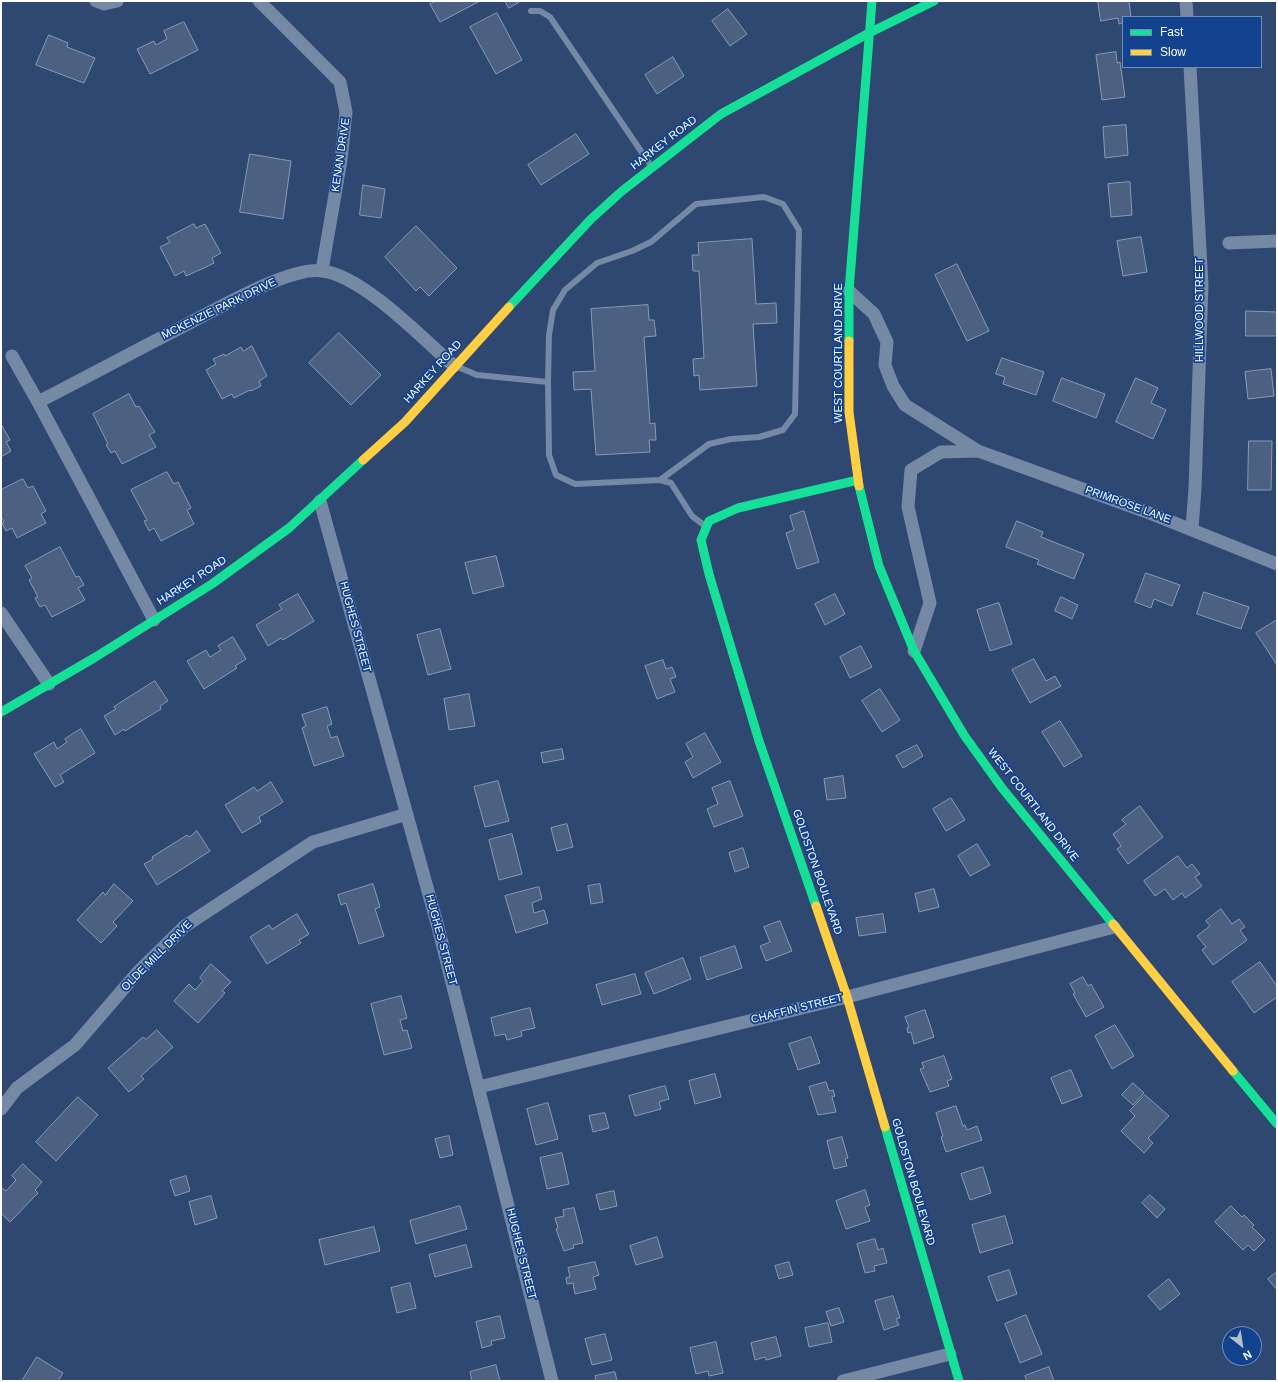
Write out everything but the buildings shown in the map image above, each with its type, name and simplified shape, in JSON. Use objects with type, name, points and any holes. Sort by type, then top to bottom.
[{"type":"street","points":[[96,1],[104,4],[117,1]]},
{"type":"street","name":"KENAN DRIVE","points":[[259,1],[340,82],[346,112],[341,160],[322,270]]},
{"type":"street","name":"WEST COURTLAND DRIVE","points":[[872,1],[849,291],[849,412],[858,480],[879,566],[914,651],[964,734],[1002,788],[1114,927],[1277,1124]]},
{"type":"street","name":"HARKEY ROAD","points":[[1,712],[154,620],[252,556],[289,528],[405,422],[454,366],[591,218],[651,167],[721,114],[869,33],[934,1]]},
{"type":"street","points":[[1186,1],[1187,16]]},
{"type":"street","name":"HILLWOOD STREET","points":[[1190,68],[1202,285],[1195,488],[1192,529]]},
{"type":"street","points":[[1229,243],[1277,240]]},
{"type":"street","name":"MCKENZIE PARK DRIVE","points":[[38,402],[260,287],[303,272],[322,270],[347,280],[370,293],[454,366]]},
{"type":"street","name":"PRIMROSE LANE","points":[[849,291],[874,314],[887,342],[885,366],[893,386],[905,405],[978,451],[1192,529],[1277,564]]},
{"type":"street","points":[[12,356],[154,620]]},
{"type":"street","name":"PRIMROSE LANE","points":[[914,651],[930,603],[908,508],[911,470],[942,452],[978,451]]},
{"type":"street","points":[[707,528],[710,521],[738,508],[858,480]]},
{"type":"street","name":"HUGHES STREET","points":[[320,501],[479,1087],[552,1381]]},
{"type":"street","name":"GOLDSTON BOULEVARD","points":[[707,528],[701,540],[709,574],[759,741],[847,997],[959,1381]]},
{"type":"street","points":[[1,613],[49,684]]},
{"type":"street","name":"OLDE MILL DRIVE","points":[[1,1109],[17,1088],[75,1045],[138,972],[185,926],[313,842],[406,814]]},
{"type":"street","name":"CHAFFIN STREET","points":[[479,1087],[847,997],[1114,927]]},
{"type":"street","points":[[843,1381],[950,1354]]},
{"type":"lane","points":[[531,11],[540,11],[550,17],[651,167]]},
{"type":"lane","points":[[660,480],[709,444],[731,439],[759,437],[783,430],[795,414],[799,230],[783,204],[764,197],[696,204],[651,242],[632,251],[597,263],[565,290],[553,310],[549,335],[549,455],[556,475],[575,484],[660,480],[671,483],[692,516],[707,528]]},
{"type":"lane","points":[[454,366],[477,375],[548,382]]},
{"type":"traffic: fast","points":[[849,341],[849,291],[872,1]]},
{"type":"traffic: fast","points":[[509,307],[591,219],[622,191],[721,114],[869,33],[934,1]]},
{"type":"traffic: fast","points":[[1,712],[94,658],[212,584],[289,528],[363,460]]},
{"type":"traffic: fast","points":[[816,906],[759,741],[709,574],[701,540],[709,521],[738,508],[858,480]]},
{"type":"traffic: fast","points":[[859,486],[879,566],[914,651],[964,735],[1002,788],[1113,924]]},
{"type":"traffic: fast","points":[[1233,1071],[1277,1124]]},
{"type":"traffic: fast","points":[[885,1127],[959,1381]]},
{"type":"traffic: slow","points":[[363,460],[405,422],[509,307]]},
{"type":"traffic: slow","points":[[849,341],[849,412],[859,486]]},
{"type":"traffic: slow","points":[[816,906],[847,997],[885,1127]]},
{"type":"traffic: slow","points":[[1113,924],[1233,1071]]}]
